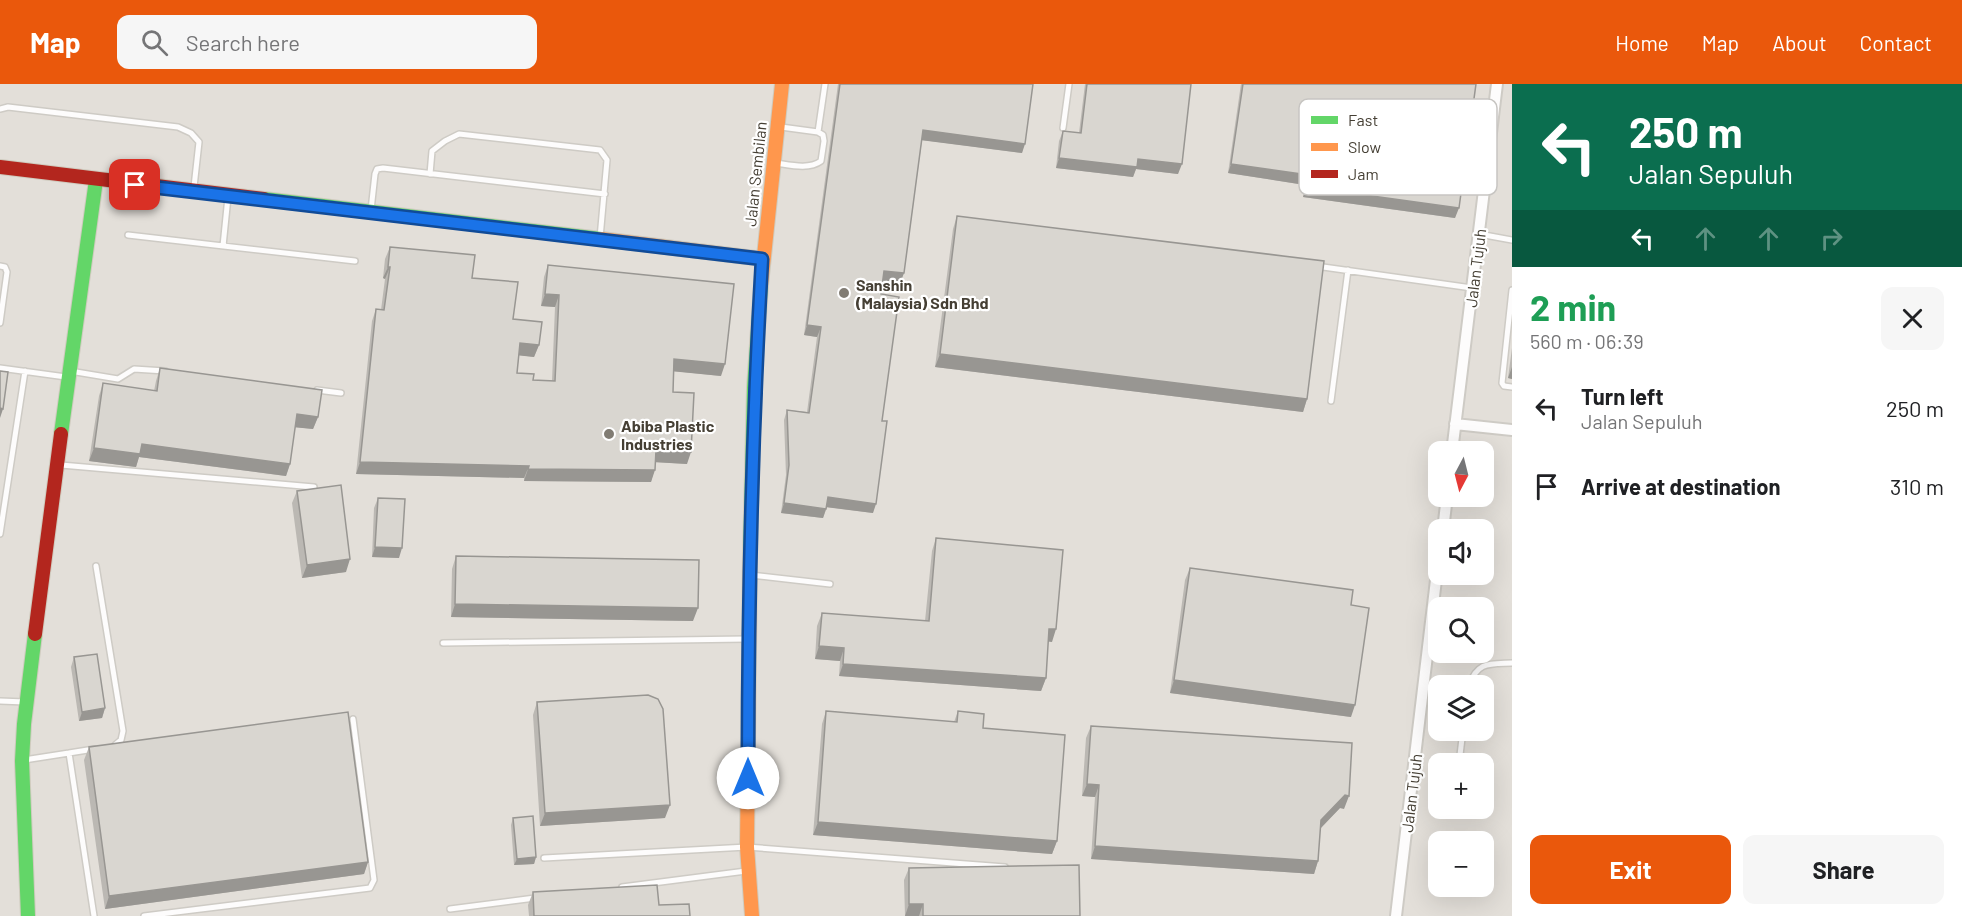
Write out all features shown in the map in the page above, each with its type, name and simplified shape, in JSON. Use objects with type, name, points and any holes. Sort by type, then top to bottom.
[{"type":"street","name":"Jalan Sembilan","points":[[752,916],[747,847],[748,639],[754,388],[762,259],[782,84]]},
{"type":"street","name":"Jalan Tujuh","points":[[1495,99],[1497,84]]},
{"type":"street","points":[[0,167],[762,259]]},
{"type":"street","points":[[28,916],[22,761],[27,702],[56,464],[96,180]]},
{"type":"street","name":"Jalan Tujuh","points":[[1453,441],[1484,195]]},
{"type":"street","points":[[1455,423],[1512,430]]},
{"type":"street","name":"Jalan Tujuh","points":[[1396,916],[1435,585]]},
{"type":"lane","points":[[818,132],[825,84]]},
{"type":"lane","points":[[1063,128],[1069,84]]},
{"type":"lane","points":[[0,109],[8,107],[178,127],[191,133],[199,142],[193,192]]},
{"type":"lane","points":[[772,163],[816,165],[821,161],[824,141],[823,135],[818,132],[777,126]]},
{"type":"lane","points":[[430,174],[432,151],[459,134],[600,150],[607,160],[600,240]]},
{"type":"lane","points":[[371,212],[377,169],[383,168],[605,194]]},
{"type":"lane","points":[[223,246],[228,196]]},
{"type":"lane","points":[[1479,234],[1512,240]]},
{"type":"lane","points":[[128,235],[355,261]]},
{"type":"lane","points":[[1312,265],[1472,288]]},
{"type":"lane","points":[[0,266],[5,267],[7,272],[0,323]]},
{"type":"lane","points":[[1331,401],[1348,270]]},
{"type":"lane","points":[[1512,290],[1502,383],[1504,386],[1512,387]]},
{"type":"lane","points":[[0,368],[118,379],[134,369],[176,372]]},
{"type":"lane","points":[[0,534],[26,371]]},
{"type":"lane","points":[[306,389],[341,393]]},
{"type":"lane","points":[[56,464],[314,487]]},
{"type":"lane","points":[[96,566],[123,731],[117,745],[108,747]]},
{"type":"lane","points":[[750,575],[830,584]]},
{"type":"lane","points":[[443,643],[748,639]]},
{"type":"lane","points":[[1473,675],[1483,666],[1512,663]]},
{"type":"lane","points":[[0,701],[27,702]]},
{"type":"lane","points":[[144,916],[370,888],[374,880],[353,720]]},
{"type":"lane","points":[[22,761],[98,748]]},
{"type":"lane","points":[[69,753],[94,916]]},
{"type":"lane","points":[[544,858],[747,847],[1010,867]]},
{"type":"lane","points":[[610,888],[748,871]]},
{"type":"lane","points":[[450,909],[542,897]]},
{"type":"shaded area","points":[[0,84],[1512,84],[1512,916],[0,916]]},
{"type":"building","name":"Sanshin (Malaysia) Sdn Bhd","points":[[840,84],[1033,84],[1025,144],[923,130],[904,273],[884,271],[881,294],[899,297],[882,421],[887,421],[876,504],[828,497],[826,509],[784,503],[789,465],[787,410],[809,413],[821,327],[807,325]]},
{"type":"building","points":[[1087,84],[1191,84],[1182,164],[1138,159],[1137,167],[1059,158],[1063,131],[1081,133]]},
{"type":"building","points":[[1243,84],[1476,84],[1474,99],[1299,99],[1299,174],[1231,164]]},
{"type":"building","points":[[1365,195],[1461,195],[1459,208]]},
{"type":"building","points":[[957,216],[1324,261],[1307,399],[940,354]]},
{"type":"building","points":[[390,247],[475,255],[472,278],[518,282],[513,319],[542,322],[539,345],[520,343],[517,373],[534,374],[533,380],[555,381],[559,295],[545,294],[548,265],[734,284],[725,364],[674,359],[673,392],[694,393],[691,452],[656,450],[655,470],[528,469],[529,466],[360,462],[376,309],[384,310],[390,267],[388,267]]},
{"type":"building","points":[[160,368],[322,390],[318,417],[297,414],[290,464],[142,444],[140,454],[94,448],[103,383],[157,391]]},
{"type":"building","points":[[0,371],[8,372],[3,409],[0,408]]},
{"type":"building","points":[[341,485],[350,559],[307,565],[297,491]]},
{"type":"building","points":[[378,498],[405,499],[402,548],[375,547]]},
{"type":"building","points":[[936,538],[1063,550],[1056,629],[1049,629],[1046,678],[843,664],[844,648],[819,646],[822,613],[929,621]]},
{"type":"building","points":[[456,556],[699,560],[698,608],[455,604]]},
{"type":"building","points":[[1190,568],[1353,590],[1351,605],[1369,608],[1355,705],[1174,680]]},
{"type":"building","points":[[97,654],[105,708],[82,712],[74,657]]},
{"type":"building","points":[[648,695],[658,699],[663,709],[670,805],[545,813],[537,702]]},
{"type":"building","points":[[826,711],[957,722],[958,711],[984,714],[983,728],[1065,735],[1057,841],[818,822]]},
{"type":"building","points":[[348,712],[368,862],[109,896],[89,747]]},
{"type":"building","points":[[1091,726],[1352,743],[1349,796],[1345,795],[1321,820],[1318,861],[1095,846],[1099,785],[1087,784]]},
{"type":"building","points":[[533,816],[536,857],[517,859],[513,818]]},
{"type":"building","points":[[1079,865],[1080,916],[923,916],[923,904],[909,904],[909,868]]},
{"type":"building","points":[[657,885],[659,905],[689,904],[690,916],[534,916],[533,892]]},
{"type":"traffic: fast","points":[[61,434],[96,180]]},
{"type":"traffic: fast","points":[[264,199],[601,239]]},
{"type":"traffic: fast","points":[[750,555],[754,388],[761,285]]},
{"type":"traffic: fast","points":[[28,916],[22,761],[35,634]]},
{"type":"traffic: slow","points":[[761,285],[782,84]]},
{"type":"traffic: slow","points":[[601,239],[763,259]]},
{"type":"traffic: slow","points":[[750,555],[747,847],[752,916]]},
{"type":"traffic: jam","points":[[0,167],[264,199]]},
{"type":"traffic: jam","points":[[35,634],[61,434]]},
{"type":"place","name":"Sanshin (Malaysia) Sdn Bhd","points":[[844,293]]},
{"type":"place","name":"Abiba Plastic Industries","points":[[609,434]]},
{"type":"route","points":[[135,185],[762,259],[754,388],[748,639],[748,778]]}]
